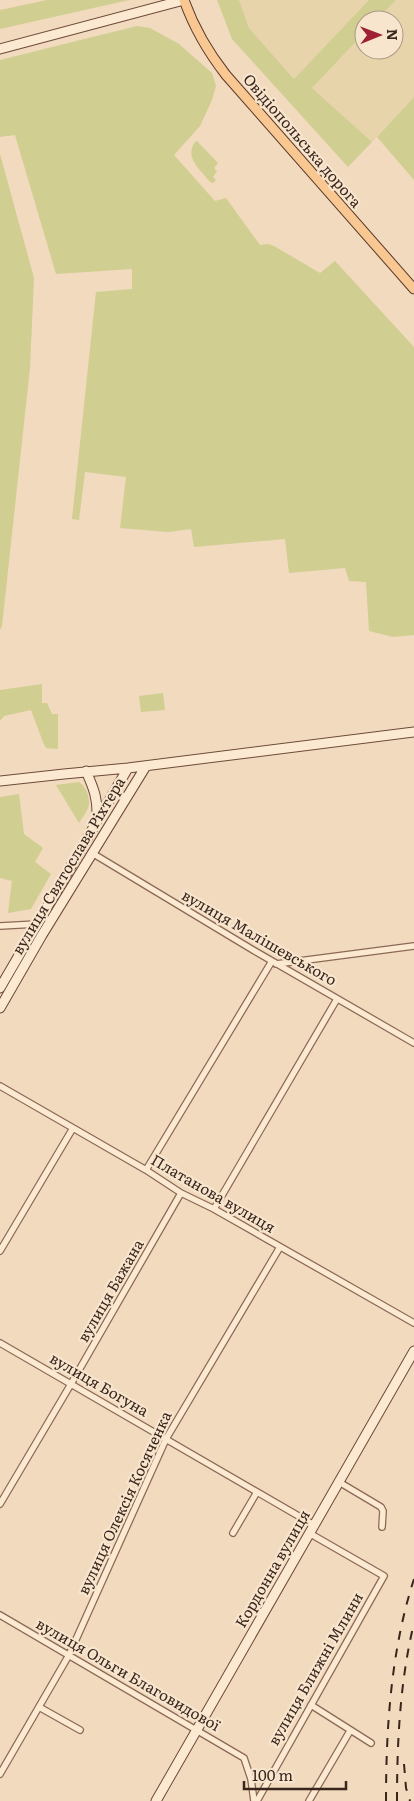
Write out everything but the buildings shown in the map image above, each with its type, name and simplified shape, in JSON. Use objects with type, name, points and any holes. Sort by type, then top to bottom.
[{"type":"main road","name":"Овідіопольська дорога","points":[[184,0],[196,31],[213,59],[414,289]]},
{"type":"main road","points":[[0,49],[184,0]]},
{"type":"main road","name":"вулиця Святослава Ріхтера","points":[[0,988],[128,768],[414,732]]},
{"type":"main road","name":"вулиця Святослава Ріхтера","points":[[0,1008],[146,766]]},
{"type":"main road","points":[[0,781],[128,768]]},
{"type":"main road","points":[[86,772],[95,791],[98,804],[98,819]]},
{"type":"main road","name":"Кордонна вулиця","points":[[156,1801],[414,1351]]},
{"type":"street","name":"вулиця Малішевського","points":[[92,853],[414,1043]]},
{"type":"street","points":[[0,926],[37,924]]},
{"type":"street","points":[[146,1170],[274,962],[414,946]]},
{"type":"street","points":[[214,1209],[337,999]]},
{"type":"street","name":"Платанова вулиця","points":[[0,1086],[146,1170],[181,1193],[214,1209],[414,1323]]},
{"type":"street","points":[[0,1251],[73,1128]]},
{"type":"street","name":"вулиця Бажана","points":[[0,1504],[72,1384],[181,1193]]},
{"type":"street","name":"вулиця Олексія Косяченка","points":[[0,1774],[69,1655],[166,1439],[280,1246]]},
{"type":"street","name":"вулиця Богуна","points":[[0,1343],[257,1492],[384,1576]]},
{"type":"street","points":[[339,1482],[380,1506],[383,1511],[382,1527]]},
{"type":"street","points":[[233,1533],[257,1492]]},
{"type":"street","name":"вулиця Ближні Млини","points":[[255,1801],[384,1576]]},
{"type":"street","name":"вулиця Ольги Благовидової","points":[[0,1615],[244,1758],[251,1778],[255,1801]]},
{"type":"street","points":[[311,1705],[371,1743]]},
{"type":"street","points":[[39,1707],[80,1730]]},
{"type":"street","points":[[309,1801],[350,1730]]},
{"type":"shaded area","points":[[47,0],[129,0],[0,29],[0,10]]},
{"type":"shaded area","points":[[217,0],[239,0],[249,28],[294,79],[354,16],[354,44],[312,88],[372,142],[348,167],[232,39]]},
{"type":"shaded area","points":[[239,0],[369,0],[360,10],[354,10],[354,16],[294,79],[249,28]]},
{"type":"shaded area","points":[[369,0],[396,0],[386,10],[360,10]]},
{"type":"shaded area","points":[[396,0],[414,0],[414,97],[372,142],[312,88],[354,44],[354,60],[404,60],[404,10],[386,10]]},
{"type":"shaded area","points":[[137,26],[150,28],[179,44],[212,73],[216,86],[200,126],[174,155],[215,201],[226,198],[260,245],[268,244],[274,246],[320,273],[335,261],[414,347],[414,635],[393,637],[369,631],[366,582],[349,581],[345,568],[289,573],[285,539],[194,547],[191,529],[168,532],[120,528],[126,477],[85,472],[79,520],[72,519],[96,292],[132,289],[132,269],[56,274],[15,135],[0,137],[0,60]]},
{"type":"shaded area","points":[[414,97],[414,180],[377,137]]},
{"type":"shaded area","points":[[197,141],[218,163],[214,168],[217,171],[213,177],[216,180],[213,183],[198,168],[192,158],[192,148]]},
{"type":"shaded area","points":[[0,154],[34,278],[30,368],[2,626],[0,630]]},
{"type":"shaded area","points":[[42,684],[42,703],[47,703],[52,714],[58,714],[58,749],[46,748],[31,710],[4,716],[0,721],[0,690]]},
{"type":"shaded area","points":[[163,693],[165,710],[141,712],[139,696]]},
{"type":"shaded area","points":[[79,782],[88,794],[89,805],[79,823],[56,785]]},
{"type":"shaded area","points":[[19,794],[24,834],[43,848],[35,862],[51,874],[31,909],[8,913],[12,881],[0,878],[0,797]]},
{"type":"railway","points":[[386,1801],[391,1689],[400,1633],[414,1579]]},
{"type":"railway","points":[[397,1801],[402,1689],[414,1623]]},
{"type":"railway","points":[[404,1764],[406,1788],[410,1801]]}]
